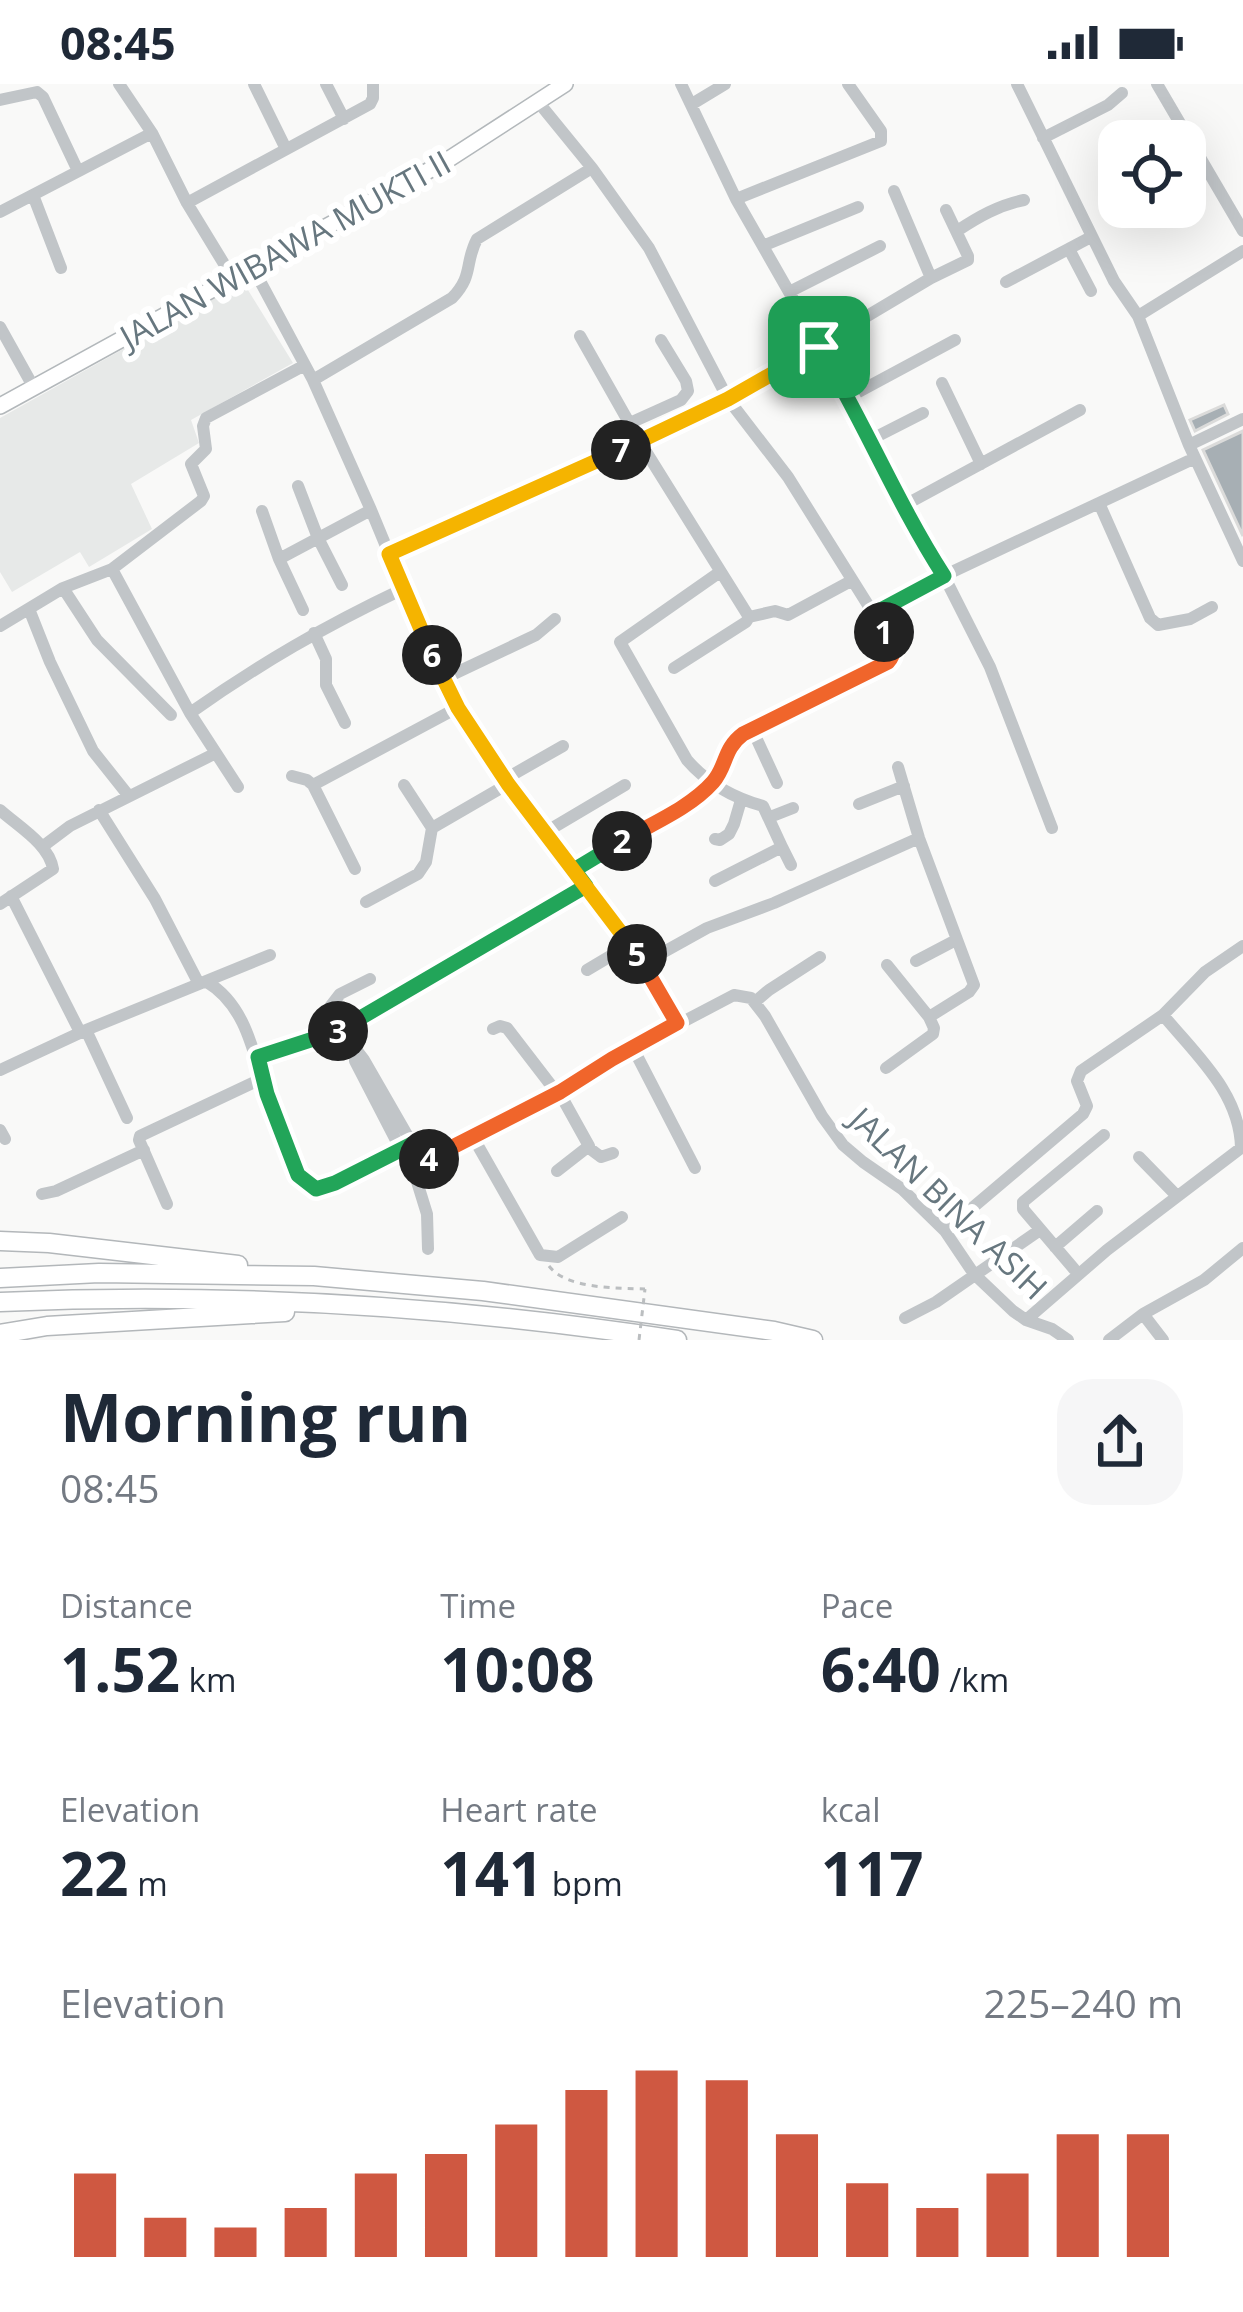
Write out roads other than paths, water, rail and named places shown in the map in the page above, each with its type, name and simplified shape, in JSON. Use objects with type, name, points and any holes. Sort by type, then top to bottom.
[{"type":"highway","points":[[2,1240],[483,1291],[813,1340]]},
{"type":"highway","points":[[0,1278],[99,1273],[314,1276]]},
{"type":"highway","points":[[0,1302],[199,1300],[343,1306],[600,1328],[676,1340]]},
{"type":"highway","points":[[0,1334],[47,1326],[343,1306]]},
{"type":"main road","name":"JALAN WIBAWA MUKTI II","points":[[0,406],[446,161],[565,84]]},
{"type":"street","points":[[119,84],[152,133],[232,277]]},
{"type":"street","points":[[254,84],[285,146]]},
{"type":"street","points":[[326,84],[339,117]]},
{"type":"street","points":[[187,203],[370,104],[373,84]]},
{"type":"street","points":[[681,84],[736,199],[849,397],[997,682],[1052,828]]},
{"type":"street","points":[[692,104],[725,84]]},
{"type":"street","points":[[736,199],[881,141],[881,131],[848,84]]},
{"type":"street","points":[[1018,84],[1091,238],[1138,316],[1192,452],[1243,561]]},
{"type":"street","points":[[1157,84],[1243,231]]},
{"type":"street","points":[[0,100],[38,92],[78,171]]},
{"type":"street","points":[[1043,138],[1108,105],[1123,92]]},
{"type":"street","points":[[539,103],[649,248],[728,399],[788,477],[894,653],[888,662],[734,741],[719,773],[698,796],[574,870]]},
{"type":"street","points":[[0,212],[152,133]]},
{"type":"street","points":[[313,380],[452,298],[464,285],[477,239],[592,168]]},
{"type":"street","points":[[894,191],[932,278]]},
{"type":"street","points":[[33,195],[62,268]]},
{"type":"street","points":[[956,231],[985,213],[1024,200]]},
{"type":"street","points":[[765,245],[858,207]]},
{"type":"street","points":[[389,554],[728,399],[968,260],[946,210]]},
{"type":"street","points":[[1006,282],[1091,238]]},
{"type":"street","points":[[790,291],[880,246]]},
{"type":"street","points":[[1069,249],[1091,291]]},
{"type":"street","points":[[1138,316],[1243,251]]},
{"type":"street","points":[[252,266],[313,380],[458,708],[506,782],[644,963],[677,1023]]},
{"type":"street","points":[[0,327],[34,388]]},
{"type":"street","points":[[580,336],[749,617]]},
{"type":"street","points":[[630,423],[681,400],[688,392],[661,340]]},
{"type":"street","points":[[849,397],[955,340]]},
{"type":"street","points":[[0,626],[63,588],[112,569],[200,501],[204,496],[190,464],[206,449],[202,426],[206,418],[305,365]]},
{"type":"street","points":[[942,383],[981,464]]},
{"type":"street","points":[[903,506],[1080,410]]},
{"type":"street","points":[[870,440],[923,413]]},
{"type":"street","points":[[873,614],[1099,503],[1243,418]]},
{"type":"street","points":[[298,487],[342,586]]},
{"type":"street","points":[[1099,503],[1150,618],[1158,625],[1176,623],[1211,607]]},
{"type":"street","points":[[280,560],[371,510]]},
{"type":"street","points":[[262,511],[303,610]]},
{"type":"street","points":[[112,569],[190,713],[238,788]]},
{"type":"street","points":[[720,572],[620,642],[687,760],[699,774],[741,800],[763,806],[791,865]]},
{"type":"street","points":[[674,668],[749,617],[775,611],[788,615],[851,581]]},
{"type":"street","points":[[63,588],[97,640],[171,716]]},
{"type":"street","points":[[190,713],[256,666],[404,589]]},
{"type":"street","points":[[29,609],[93,751],[128,795]]},
{"type":"street","points":[[443,679],[526,640],[555,619]]},
{"type":"street","points":[[314,633],[326,659],[326,685],[346,723]]},
{"type":"street","points":[[313,785],[458,708]]},
{"type":"street","points":[[753,731],[776,783]]},
{"type":"street","points":[[432,828],[563,746]]},
{"type":"street","points":[[42,847],[99,810],[214,754]]},
{"type":"street","points":[[898,767],[974,985],[928,1017]]},
{"type":"street","points":[[292,776],[313,785],[355,869]]},
{"type":"street","points":[[366,902],[418,874],[426,862],[432,828],[404,785]]},
{"type":"street","points":[[544,833],[625,785]]},
{"type":"street","points":[[859,804],[904,786]]},
{"type":"street","points":[[715,838],[729,834],[741,800]]},
{"type":"street","points":[[770,817],[793,808]]},
{"type":"street","points":[[0,810],[51,857],[52,869],[6,900],[83,1031],[127,1118]]},
{"type":"street","points":[[99,810],[203,983],[224,994],[234,1008],[258,1057],[298,1175],[316,1189],[410,1150]]},
{"type":"street","points":[[644,963],[707,928],[919,838]]},
{"type":"street","points":[[715,880],[782,847]]},
{"type":"street","points":[[258,1057],[341,1030],[586,886]]},
{"type":"street","points":[[925,896],[940,890]]},
{"type":"street","points":[[916,961],[956,940]]},
{"type":"street","points":[[587,970],[629,945]]},
{"type":"street","points":[[944,1231],[1084,1114],[1087,1106],[1077,1081],[1081,1071],[1163,1015],[1205,972],[1243,946]]},
{"type":"street","points":[[0,1070],[270,955]]},
{"type":"street","points":[[347,1045],[410,1150],[428,1159],[734,995],[755,1001],[820,957]]},
{"type":"street","points":[[886,1068],[933,1034],[934,1028],[887,965]]},
{"type":"street","points":[[370,979],[330,1003],[410,1150],[428,1214],[428,1249]]},
{"type":"street","name":"JALAN BINA ASIH","points":[[755,1001],[843,1145],[902,1189],[944,1231],[974,1274],[1026,1320],[1068,1340]]},
{"type":"street","points":[[1026,1320],[1241,1146],[1237,1116],[1227,1095],[1163,1015]]},
{"type":"street","points":[[493,1029],[507,1028],[558,1093],[589,1148],[601,1156],[613,1153]]},
{"type":"street","points":[[633,1048],[695,1168]]},
{"type":"street","points":[[167,1204],[139,1140],[142,1134],[263,1078]]},
{"type":"street","points":[[1074,1269],[1023,1209],[1023,1202],[1104,1135]]},
{"type":"street","points":[[472,1137],[540,1256],[558,1257],[622,1217]]},
{"type":"street","points":[[556,1171],[589,1148]]},
{"type":"street","points":[[42,1194],[144,1150]]},
{"type":"street","points":[[1139,1157],[1177,1196]]},
{"type":"street","points":[[1055,1247],[1097,1211]]},
{"type":"street","points":[[905,1318],[936,1302],[1040,1229]]},
{"type":"street","points":[[1108,1340],[1204,1280],[1243,1248]]},
{"type":"street","points":[[1143,1314],[1163,1340]]}]
